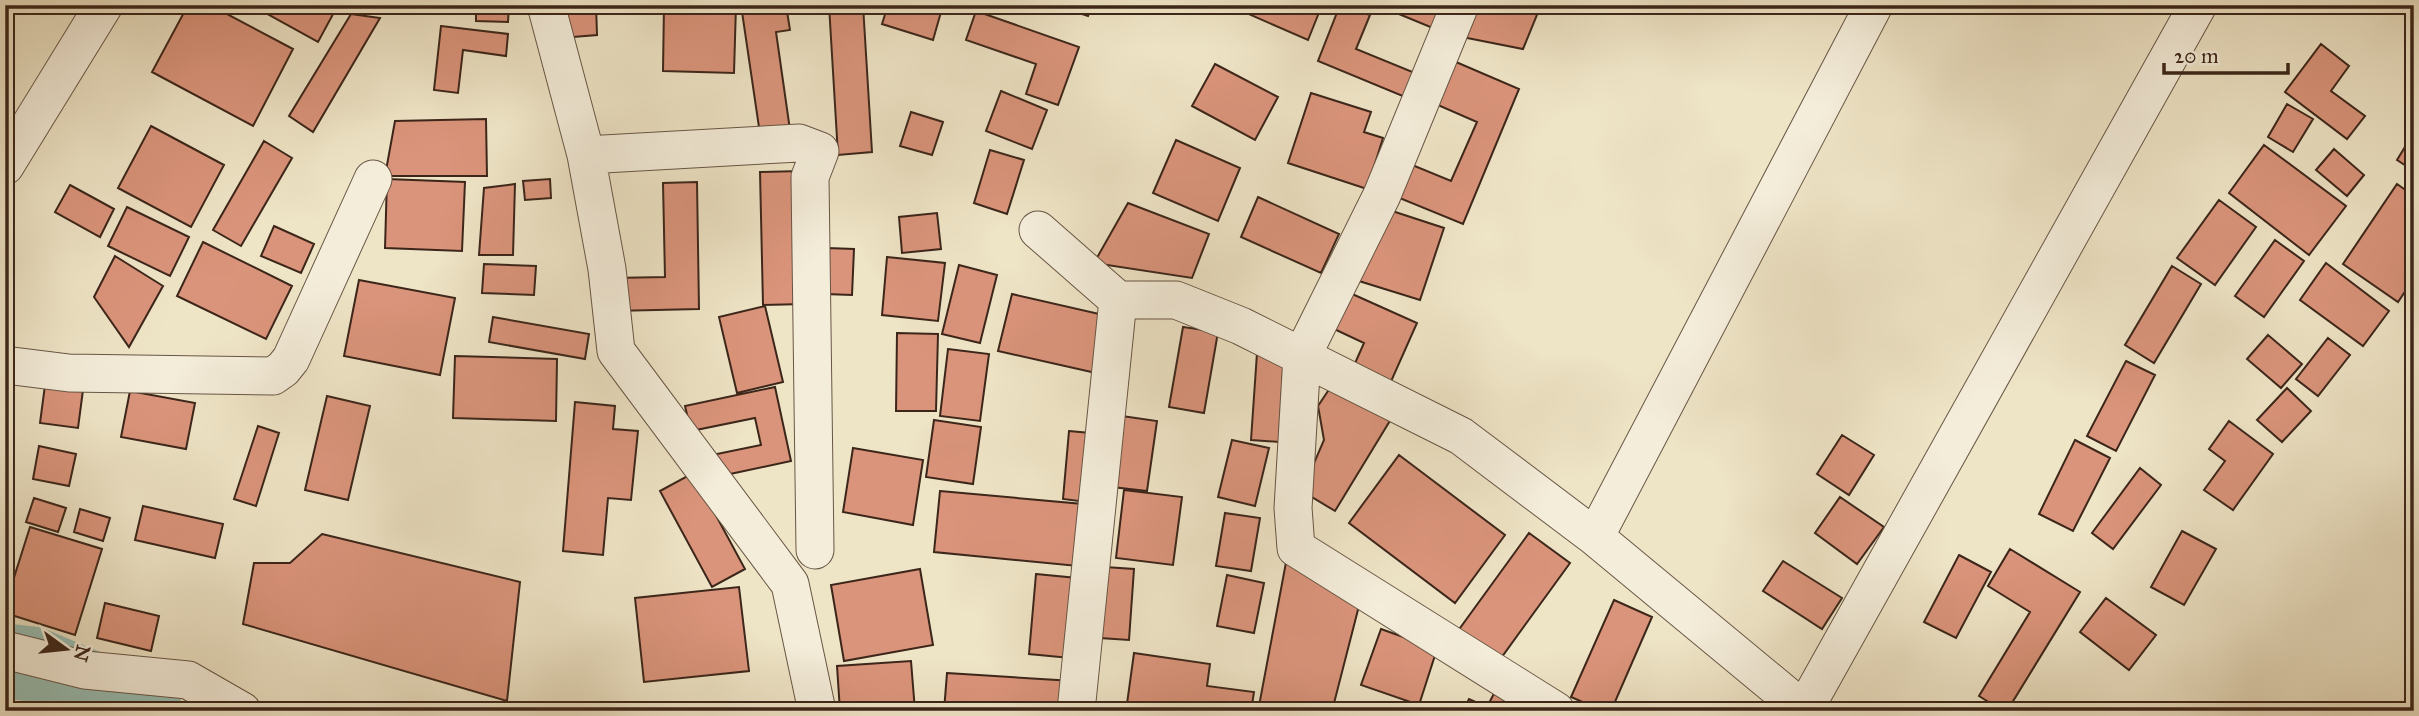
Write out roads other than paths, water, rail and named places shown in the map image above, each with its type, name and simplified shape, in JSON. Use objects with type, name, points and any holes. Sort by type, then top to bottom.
[{"type":"street","points":[[5,166],[104,5]]},
{"type":"street","points":[[546,5],[586,155],[607,269],[616,351],[790,584],[817,711]]},
{"type":"street","points":[[1460,5],[1382,195],[1302,356],[1293,508],[1296,548],[1556,711]]},
{"type":"street","points":[[1595,537],[1874,5]]},
{"type":"street","points":[[1038,230],[1118,300],[1176,300],[1241,326],[1461,436],[1595,537],[1804,710],[2198,5]]},
{"type":"street","points":[[586,155],[799,144],[820,151],[810,177],[815,550]]},
{"type":"street","points":[[5,365],[69,373],[273,376],[283,369],[290,359],[373,179]]},
{"type":"street","points":[[1076,711],[1118,300]]},
{"type":"street","points":[[5,650],[85,670],[188,680],[242,711]]},
{"type":"waterway","points":[[5,661],[32,664],[145,711]]}]
